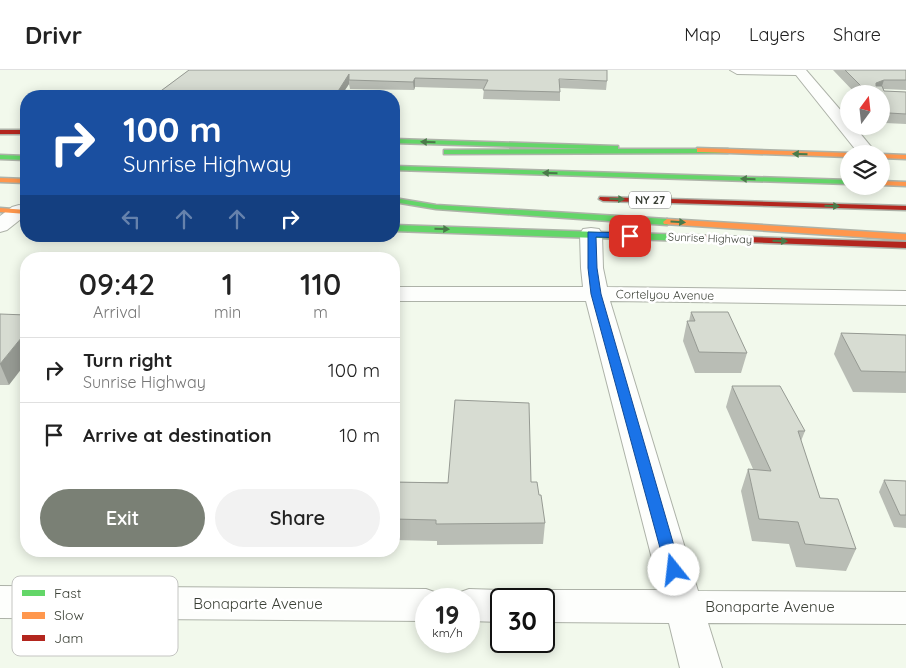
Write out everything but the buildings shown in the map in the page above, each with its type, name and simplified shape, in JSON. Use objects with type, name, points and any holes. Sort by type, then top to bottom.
[{"type":"main road","points":[[0,132],[20,132]]},
{"type":"main road","points":[[400,141],[840,155]]},
{"type":"main road","points":[[400,152],[728,151]]},
{"type":"main road","points":[[0,156],[20,156]]},
{"type":"main road","points":[[890,156],[906,157]]},
{"type":"main road","name":"NY 27","points":[[400,168],[840,182]]},
{"type":"main road","points":[[0,180],[20,181]]},
{"type":"main road","points":[[890,183],[906,184]]},
{"type":"main road","points":[[400,192],[423,193]]},
{"type":"main road","name":"NY 27","points":[[591,198],[906,208]]},
{"type":"main road","points":[[400,201],[436,207],[906,237]]},
{"type":"main road","name":"Sunrise Highway","points":[[400,228],[906,245]]},
{"type":"street","points":[[737,70],[800,71],[861,145]]},
{"type":"street","points":[[818,93],[836,94]]},
{"type":"street","points":[[0,226],[15,211]]},
{"type":"street","points":[[591,234],[592,268],[596,294],[701,668]]},
{"type":"street","name":"Cortelyou Avenue","points":[[400,294],[596,294],[906,298]]},
{"type":"street","name":"Bonaparte Avenue","points":[[178,603],[415,605]]},
{"type":"street","name":"Bonaparte Avenue","points":[[555,606],[906,608]]},
{"type":"traffic: fast","points":[[400,141],[615,148]]},
{"type":"traffic: fast","points":[[447,152],[728,151]]},
{"type":"traffic: fast","points":[[0,157],[20,158]]},
{"type":"traffic: fast","points":[[400,168],[840,182]]},
{"type":"traffic: fast","points":[[400,201],[436,207],[667,222]]},
{"type":"traffic: fast","points":[[400,228],[688,238]]},
{"type":"traffic: slow","points":[[700,150],[840,155]]},
{"type":"traffic: slow","points":[[890,156],[906,157]]},
{"type":"traffic: slow","points":[[0,180],[20,181]]},
{"type":"traffic: slow","points":[[890,183],[906,184]]},
{"type":"traffic: slow","points":[[0,210],[20,212]]},
{"type":"traffic: slow","points":[[667,222],[906,237]]},
{"type":"traffic: jam","points":[[0,132],[20,132]]},
{"type":"traffic: jam","points":[[603,199],[906,208]]},
{"type":"traffic: jam","points":[[688,238],[906,245]]},
{"type":"route","points":[[630,236],[591,234],[592,268],[596,294],[674,570]]}]
